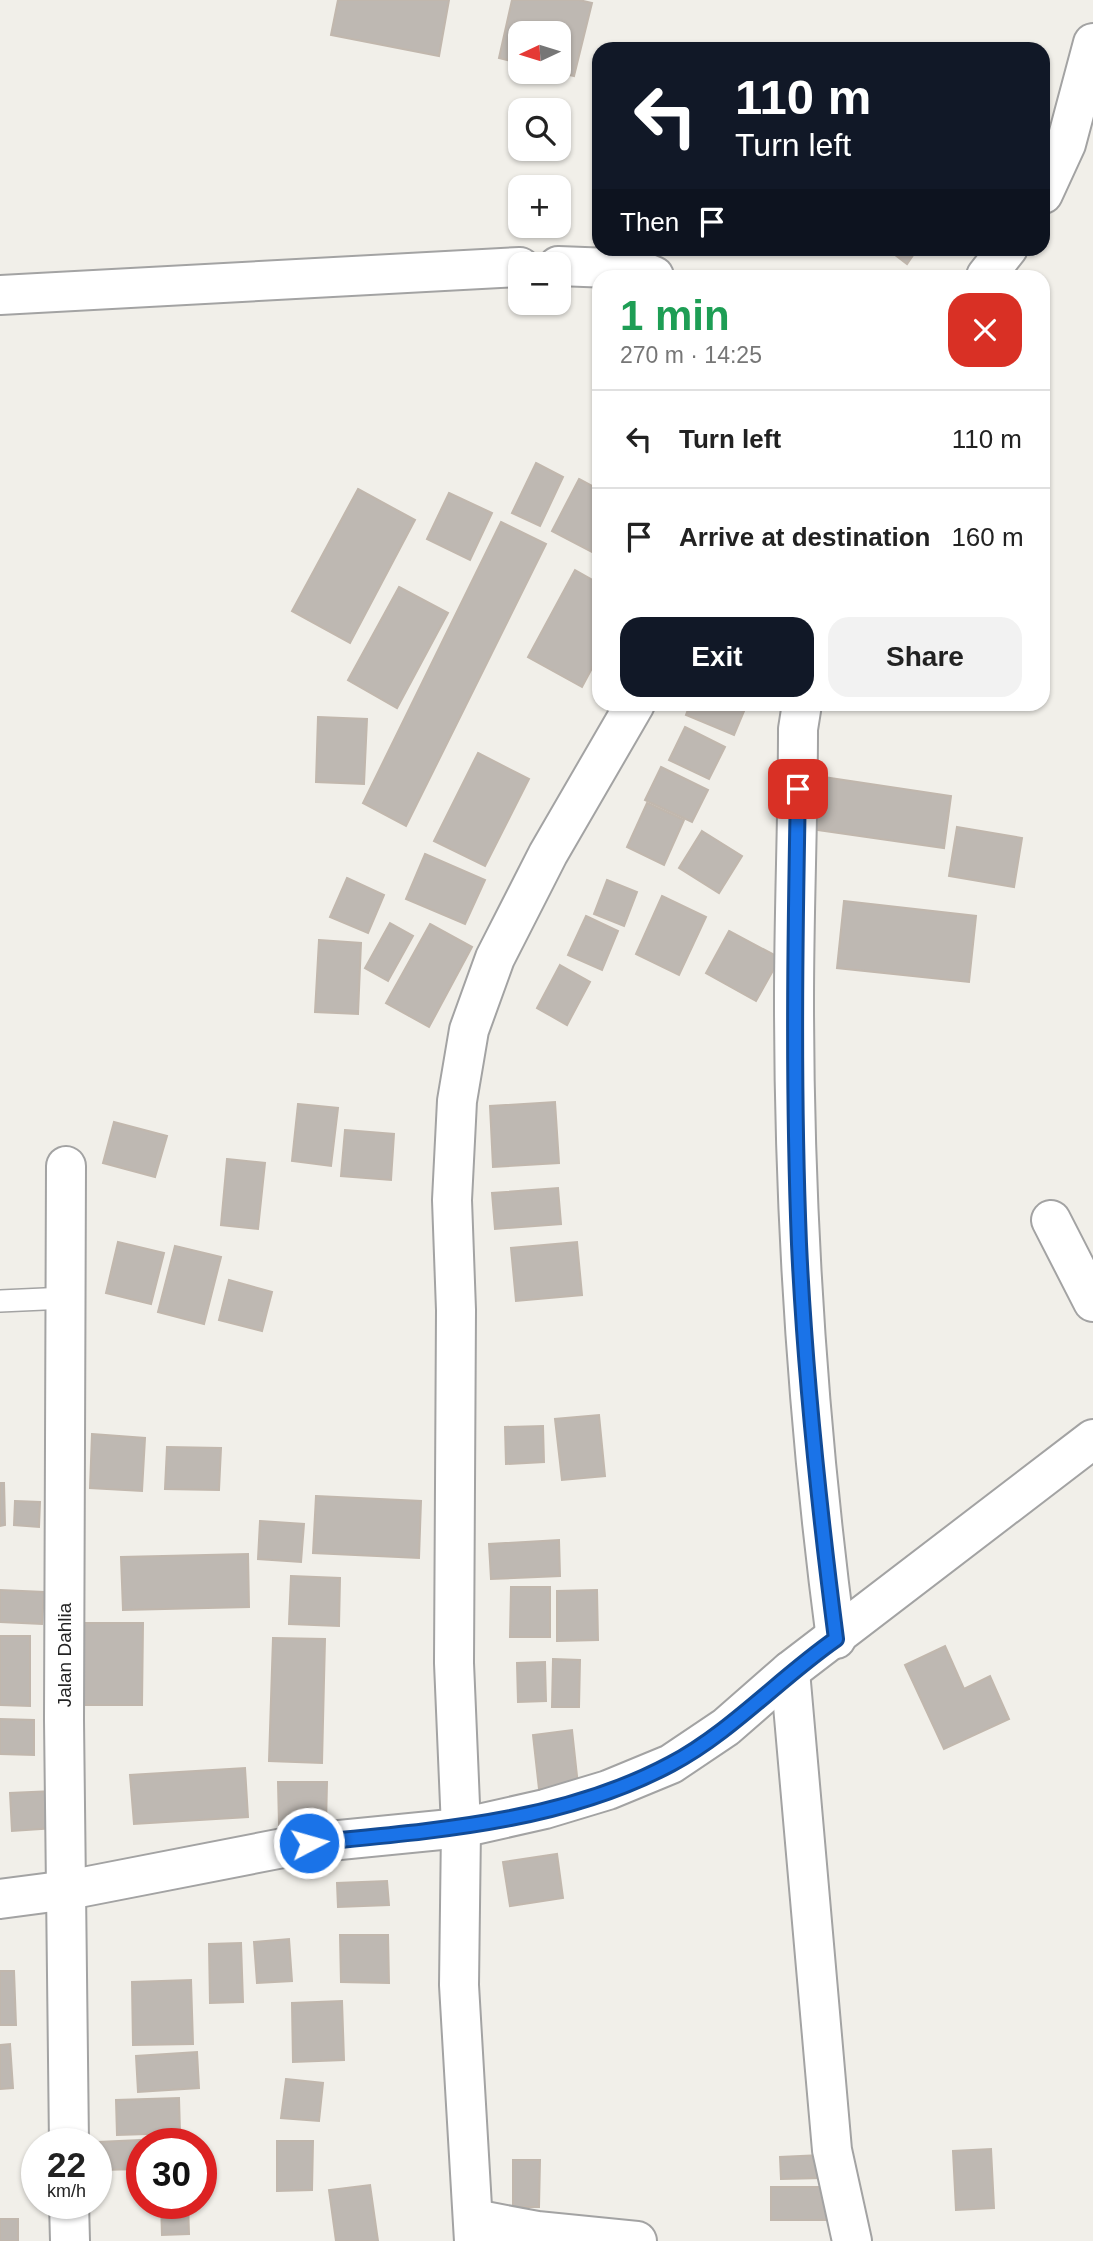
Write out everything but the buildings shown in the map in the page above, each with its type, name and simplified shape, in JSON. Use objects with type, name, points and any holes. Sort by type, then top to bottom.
[{"type":"street","points":[[1050,179],[1066,144],[1093,43]]},
{"type":"street","points":[[991,270],[1002,256]]},
{"type":"street","points":[[571,267],[637,270]]},
{"type":"street","points":[[0,295],[508,268]]},
{"type":"street","points":[[631,711],[548,853],[495,958],[469,1030],[457,1101],[452,1200],[456,1310],[454,1663],[461,1828],[459,1985],[474,2230],[537,2231],[637,2241]]},
{"type":"street","points":[[801,711],[798,729],[794,999],[799,1244],[818,1500],[836,1639]]},
{"type":"street","name":"Jalan Dahlia","points":[[66,1167],[64,1720],[69,2128]]},
{"type":"street","points":[[1051,1220],[1093,1302]]},
{"type":"street","points":[[0,1899],[68,1890],[309,1843],[461,1828],[545,1809],[608,1790],[671,1764],[726,1727],[790,1671],[836,1639],[1093,1439]]},
{"type":"street","points":[[790,1671],[799,1803],[832,2150],[852,2241]]},
{"type":"street","points":[[69,2219],[70,2241]]},
{"type":"lane","points":[[0,1301],[66,1298]]},
{"type":"route","points":[[309,1843],[461,1828],[545,1809],[608,1790],[671,1764],[726,1727],[790,1671],[836,1639],[818,1500],[799,1244],[794,999],[798,789]]}]
